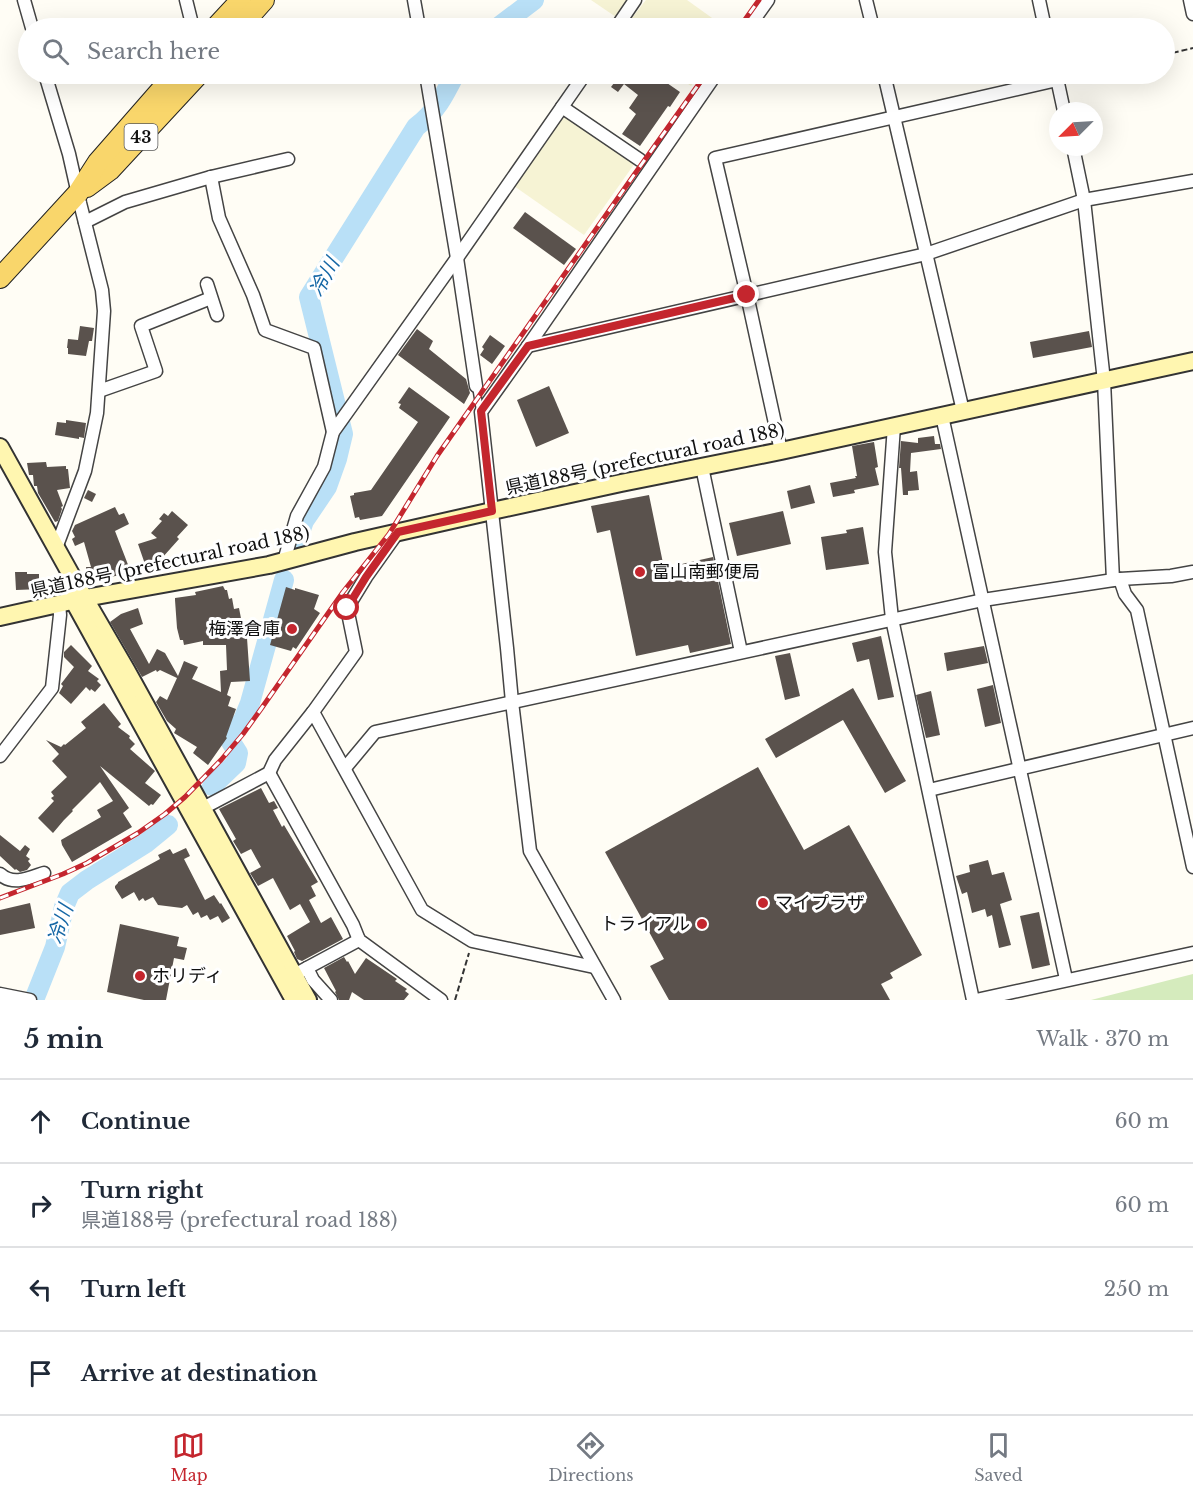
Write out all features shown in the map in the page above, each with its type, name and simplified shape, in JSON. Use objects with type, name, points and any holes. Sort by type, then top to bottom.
[{"type":"main road","points":[[225,18],[242,0]]},
{"type":"main road","points":[[248,18],[264,0]]},
{"type":"main road","name":"43","points":[[78,194],[98,162],[166,84]]},
{"type":"main road","name":"43","points":[[0,278],[78,194],[110,170],[190,84]]},
{"type":"street","points":[[24,0],[29,18]]},
{"type":"street","points":[[186,0],[190,18]]},
{"type":"street","points":[[414,0],[417,18]]},
{"type":"street","points":[[623,18],[635,0]]},
{"type":"street","points":[[755,18],[768,0]]},
{"type":"street","points":[[866,0],[870,18]]},
{"type":"street","points":[[1039,0],[1043,18]]},
{"type":"street","points":[[1190,0],[1193,14]]},
{"type":"street","points":[[48,84],[69,154],[102,290],[104,310],[97,413],[85,471],[56,548]]},
{"type":"street","points":[[428,84],[476,386]]},
{"type":"street","points":[[284,561],[297,516],[324,467],[333,432],[578,84]]},
{"type":"street","points":[[614,1000],[530,851],[481,411],[709,84]]},
{"type":"street","points":[[886,84],[963,411]]},
{"type":"street","points":[[781,451],[715,158],[1028,84]]},
{"type":"street","points":[[1058,84],[1062,102]]},
{"type":"street","points":[[562,106],[640,160]]},
{"type":"street","points":[[1075,156],[1084,200],[1104,381],[1117,580],[1137,610],[1193,867]]},
{"type":"street","points":[[85,222],[125,201],[288,159]]},
{"type":"street","points":[[212,177],[219,218],[253,295],[265,330],[314,348],[333,432]]},
{"type":"street","points":[[528,346],[926,254],[1084,200],[1193,181]]},
{"type":"street","points":[[207,284],[217,315]]},
{"type":"street","points":[[99,391],[156,371],[141,326],[211,297]]},
{"type":"street","name":"県道188号 (prefectural road 188)","points":[[0,617],[72,601],[258,567],[492,511],[1193,361]]},
{"type":"street","points":[[942,416],[1066,980]]},
{"type":"street","points":[[894,426],[885,552],[892,619],[974,1000],[1193,953]]},
{"type":"street","points":[[0,447],[56,548],[72,601],[203,808],[300,972],[308,1000]]},
{"type":"street","points":[[702,467],[741,652]]},
{"type":"street","points":[[0,470],[294,1000]]},
{"type":"street","points":[[203,808],[269,773],[275,760],[356,652],[347,608],[398,532]]},
{"type":"street","points":[[345,768],[375,732],[983,600],[1117,580],[1193,572]]},
{"type":"street","points":[[0,756],[52,688],[60,615],[72,601]]},
{"type":"street","points":[[313,712],[422,910],[472,941],[594,967]]},
{"type":"street","points":[[929,790],[1193,728]]},
{"type":"street","points":[[269,773],[353,925],[359,940],[441,1000]]},
{"type":"street","points":[[0,874],[6,879],[19,881],[44,873]]},
{"type":"street","points":[[300,972],[359,940]]},
{"type":"street","points":[[300,972],[313,980],[331,1000]]},
{"type":"street","points":[[0,994],[30,1000]]},
{"type":"lane","points":[[476,386],[481,411]]},
{"type":"path","points":[[1175,52],[1193,48]]},
{"type":"path","points":[[455,1000],[472,941]]},
{"type":"shaded area","points":[[591,0],[628,0],[616,17]]},
{"type":"shaded area","points":[[646,0],[687,0],[712,18],[632,18]]},
{"type":"shaded area","points":[[565,112],[635,163],[584,235],[514,186]]},
{"type":"green space","points":[[1193,974],[1193,1000],[1091,1000]]},
{"type":"building","points":[[613,84],[624,84],[618,92],[611,87]]},
{"type":"building","points":[[624,84],[668,84],[680,92],[640,146],[622,134],[636,114],[629,108],[638,95]]},
{"type":"building","points":[[525,212],[576,249],[564,265],[513,228]]},
{"type":"building","points":[[80,326],[94,328],[86,356],[68,354],[68,339],[78,340]]},
{"type":"building","points":[[417,329],[433,341],[429,349],[466,379],[470,393],[464,404],[398,355]]},
{"type":"building","points":[[1089,331],[1092,347],[1033,358],[1030,342]]},
{"type":"building","points":[[490,335],[505,346],[492,364],[480,355]]},
{"type":"building","points":[[549,386],[569,433],[536,447],[517,400]]},
{"type":"building","points":[[409,387],[450,417],[382,516],[360,520],[359,517],[355,518],[350,496],[371,490],[418,422],[399,408],[401,404],[398,403]]},
{"type":"building","points":[[66,420],[86,423],[84,438],[55,435],[57,422],[66,423]]},
{"type":"building","points":[[934,436],[935,444],[940,444],[941,449],[911,453],[910,472],[917,471],[919,490],[908,491],[908,495],[903,495],[901,468],[899,468],[901,441],[918,443],[918,438]]},
{"type":"building","points":[[874,442],[878,467],[875,468],[879,485],[833,497],[830,483],[857,476],[852,446]]},
{"type":"building","points":[[46,462],[47,467],[66,466],[68,469],[70,488],[57,490],[63,506],[58,521],[55,522],[38,493],[37,486],[34,486],[33,475],[29,475],[27,463]]},
{"type":"building","points":[[810,485],[815,503],[791,509],[787,491]]},
{"type":"building","points":[[88,490],[96,494],[92,502],[84,498]]},
{"type":"building","points":[[649,495],[664,568],[713,557],[731,644],[690,653],[688,645],[636,656],[610,530],[597,533],[591,506]]},
{"type":"building","points":[[115,507],[119,515],[124,513],[129,524],[115,531],[132,575],[88,581],[86,567],[91,567],[84,542],[75,546],[72,531],[75,525]]},
{"type":"building","points":[[172,511],[188,525],[162,558],[165,567],[147,570],[138,544],[157,538],[151,533],[162,521],[159,519],[164,513],[168,516]]},
{"type":"building","points":[[783,511],[791,544],[737,556],[729,523]]},
{"type":"building","points":[[863,527],[869,564],[826,570],[821,537],[847,533],[846,530]]},
{"type":"building","points":[[15,572],[39,574],[42,589],[16,590]]},
{"type":"building","points":[[223,586],[227,590],[229,599],[232,598],[234,609],[239,608],[245,639],[247,638],[250,681],[231,682],[227,695],[231,697],[228,706],[236,709],[227,738],[208,765],[193,753],[197,747],[174,733],[176,729],[167,721],[156,702],[160,696],[167,700],[177,678],[160,670],[142,677],[110,622],[121,614],[138,608],[143,624],[130,629],[149,664],[157,649],[165,653],[178,676],[184,661],[198,667],[192,679],[221,692],[220,671],[227,670],[226,645],[203,645],[203,641],[184,645],[177,628],[175,598],[196,595],[195,592]]},
{"type":"building","name":"梅澤倉庫","points":[[286,587],[319,595],[314,609],[320,613],[296,649],[293,647],[291,651],[270,645]]},
{"type":"building","points":[[881,636],[894,697],[878,700],[869,659],[857,662],[852,643]]},
{"type":"building","points":[[71,645],[92,666],[88,671],[99,679],[97,681],[101,685],[95,692],[86,687],[71,704],[59,693],[63,686],[61,684],[74,667],[64,657],[64,652]]},
{"type":"building","points":[[984,646],[988,663],[947,671],[944,653]]},
{"type":"building","points":[[790,653],[800,696],[785,700],[775,656]]},
{"type":"building","points":[[993,685],[1001,723],[985,727],[977,689]]},
{"type":"building","points":[[853,688],[906,781],[885,793],[843,720],[776,758],[765,739]]},
{"type":"building","points":[[931,691],[940,735],[926,738],[916,695]]},
{"type":"building","points":[[104,703],[121,724],[118,727],[130,736],[129,738],[135,744],[130,749],[155,771],[145,783],[161,795],[153,805],[149,806],[100,766],[129,808],[123,813],[132,827],[72,862],[61,840],[101,817],[97,810],[113,801],[100,782],[53,833],[38,818],[54,801],[51,798],[54,796],[51,792],[67,777],[52,761],[59,754],[46,740],[61,747],[65,745],[86,728],[81,722]]},
{"type":"building","name":"マイプラザ","points":[[758,767],[804,850],[849,825],[922,955],[890,973],[893,978],[881,984],[890,1000],[669,1000],[650,966],[664,959],[605,852]]},
{"type":"building","points":[[261,788],[269,803],[274,801],[278,808],[273,810],[282,827],[284,825],[318,882],[311,886],[316,896],[309,900],[321,923],[331,917],[343,939],[302,961],[297,959],[287,936],[310,922],[300,904],[290,910],[273,878],[258,886],[250,873],[261,867],[251,849],[241,854],[233,841],[236,839],[219,809]]},
{"type":"building","points":[[0,835],[20,851],[25,845],[30,849],[26,856],[30,859],[28,861],[31,865],[27,870],[20,872],[15,870],[0,856]]},
{"type":"building","points":[[186,848],[190,856],[184,859],[205,900],[214,895],[230,918],[222,923],[218,916],[210,920],[207,915],[201,918],[198,912],[193,915],[187,905],[182,908],[158,905],[153,897],[139,901],[134,892],[122,899],[115,888],[118,882],[160,859],[158,855],[170,849],[173,854]]},
{"type":"building","points":[[988,860],[992,875],[1004,872],[1012,900],[1000,904],[1011,945],[999,948],[992,915],[987,917],[985,909],[972,913],[967,892],[962,894],[956,876],[970,872],[969,865]]},
{"type":"building","points":[[30,903],[35,928],[0,935],[0,910]]},
{"type":"building","points":[[1039,912],[1050,965],[1032,969],[1020,916]]},
{"type":"building","name":"ホリディ","points":[[120,924],[179,937],[177,946],[187,948],[184,960],[174,958],[166,1000],[144,1000],[107,992]]},
{"type":"building","points":[[344,957],[355,974],[366,958],[397,979],[395,981],[407,989],[405,991],[409,994],[404,1000],[364,1000],[352,992],[349,1000],[339,1000],[324,968]]},
{"type":"waterway","name":"冷川","points":[[510,18],[534,0]]},
{"type":"waterway","name":"冷川","points":[[298,538],[304,521],[327,487],[343,434],[309,297],[416,127],[434,109],[450,84]]},
{"type":"waterway","name":"冷川","points":[[212,786],[236,763],[238,753],[231,742],[231,735],[243,720],[250,703],[284,580]]},
{"type":"waterway","name":"冷川","points":[[34,1000],[55,947],[64,907],[70,893],[146,843],[168,825]]},
{"type":"railway","points":[[746,18],[759,0]]},
{"type":"railway","points":[[0,898],[87,863],[138,833],[185,797],[221,760],[243,734],[343,592],[389,534],[437,456],[699,84]]},
{"type":"place","name":"富山南郵便局","points":[[640,572]]},
{"type":"place","name":"梅澤倉庫","points":[[292,629]]},
{"type":"place","name":"マイプラザ","points":[[763,903]]},
{"type":"place","name":"トライアル","points":[[702,924]]},
{"type":"place","name":"ホリディ","points":[[140,976]]},
{"type":"route","points":[[347,608],[398,532],[492,511],[481,411],[528,346],[747,295]]}]
